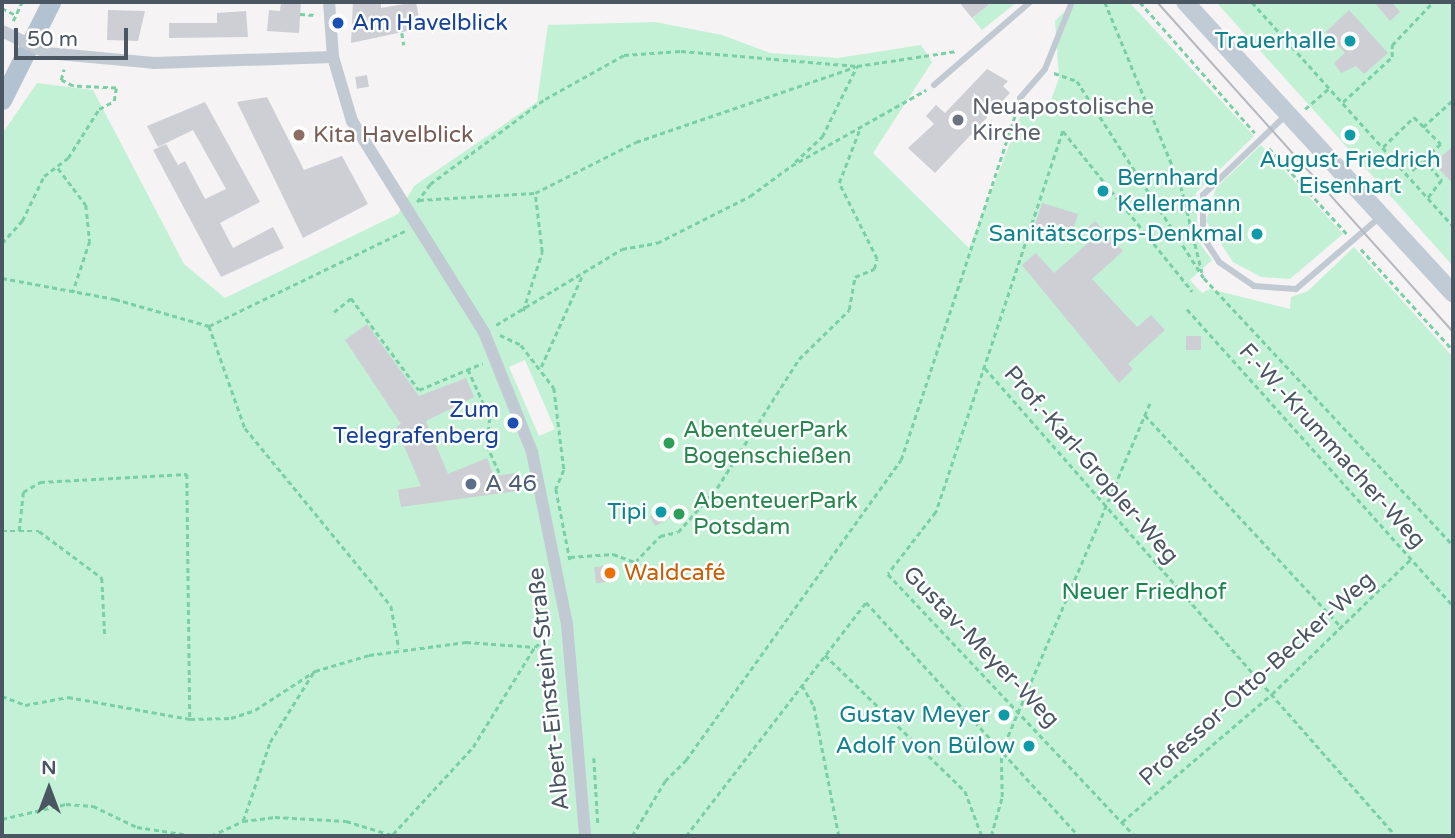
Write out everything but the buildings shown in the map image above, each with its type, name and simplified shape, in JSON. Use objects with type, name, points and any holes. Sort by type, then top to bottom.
[{"type":"main road","points":[[2,100],[51,2]]},
{"type":"main road","points":[[1185,2],[1453,293]]},
{"type":"street","name":"Albert-Einstein-Straße","points":[[330,2],[333,57],[352,121],[413,204],[419,225],[484,331],[532,452],[556,558],[567,624],[585,836]]},
{"type":"street","points":[[2,31],[47,53],[154,62],[333,57]]},
{"type":"lane","points":[[934,85],[1030,2]]},
{"type":"lane","points":[[1020,98],[1045,69],[1072,2]]},
{"type":"lane","points":[[1288,113],[1203,195],[1203,237],[1237,276],[1268,290],[1296,289],[1382,215]]},
{"type":"path","points":[[1105,2],[1181,186],[1204,278]]},
{"type":"path","points":[[1140,2],[1261,139]]},
{"type":"path","points":[[1252,2],[1453,226]]},
{"type":"path","points":[[1343,102],[1392,57],[1392,45],[1432,2]]},
{"type":"path","points":[[2,8],[16,15]]},
{"type":"path","points":[[402,33],[404,45]]},
{"type":"path","points":[[413,204],[535,193],[636,142],[857,66],[978,48]]},
{"type":"path","points":[[413,204],[430,184],[545,99],[624,55],[681,51],[857,66]]},
{"type":"path","points":[[791,166],[822,137],[857,66]]},
{"type":"path","points":[[1045,69],[1077,80],[1204,278],[1453,545]]},
{"type":"path","points":[[2,243],[22,221],[44,176],[58,168],[90,119],[114,102],[116,88],[73,86],[61,80],[65,70]]},
{"type":"path","points":[[484,331],[523,311],[622,249],[657,243],[706,220],[791,166],[859,131],[934,85]]},
{"type":"path","points":[[1309,106],[1330,87]]},
{"type":"path","points":[[632,836],[664,781],[686,760],[901,460],[1020,98]]},
{"type":"path","points":[[1423,127],[1453,100]]},
{"type":"path","points":[[1383,147],[1414,117],[1441,144],[1409,174]]},
{"type":"path","points":[[556,558],[613,555],[635,562],[660,536],[678,532],[717,488],[799,359],[849,310],[855,277],[874,269],[877,259],[839,183],[859,131]]},
{"type":"path","name":"Gustav-Meyer-Weg","points":[[1135,836],[1019,709],[888,574],[936,512],[1028,226],[1063,131],[1192,291]]},
{"type":"path","points":[[1424,160],[1442,180],[1428,198]]},
{"type":"path","points":[[58,168],[86,205],[90,241],[72,293]]},
{"type":"path","points":[[523,311],[542,252],[535,193]]},
{"type":"path","points":[[2,278],[209,326],[419,225]]},
{"type":"path","points":[[1338,242],[1355,226]]},
{"type":"path","points":[[541,367],[583,274]]},
{"type":"path","points":[[334,312],[351,298],[419,390],[470,368],[490,418],[487,445],[499,472]]},
{"type":"path","name":"F.-W.-Krummacher-Weg","points":[[1187,309],[1453,606]]},
{"type":"path","points":[[209,326],[245,428],[391,606],[399,648]]},
{"type":"path","name":"Prof.-Karl-Gropler-Weg","points":[[984,367],[1396,836]]},
{"type":"path","points":[[991,836],[1002,797],[1001,752],[1150,404]]},
{"type":"path","points":[[1145,415],[1341,627]]},
{"type":"path","points":[[19,531],[23,492],[40,482],[187,474],[190,719]]},
{"type":"path","points":[[2,531],[39,531],[102,578],[105,638]]},
{"type":"path","name":"Professor-Otto-Becker-Weg","points":[[1122,822],[1272,694],[1412,558]]},
{"type":"path","points":[[686,836],[866,602],[1079,836]]},
{"type":"path","points":[[211,836],[243,821],[312,818],[394,835],[473,747],[535,647],[567,624]]},
{"type":"path","points":[[2,696],[25,705],[68,697],[190,719],[231,718],[255,710],[315,671],[399,648],[466,642],[535,647]]},
{"type":"path","points":[[825,655],[941,764],[981,822],[982,836]]},
{"type":"path","points":[[243,821],[270,742],[315,671]]},
{"type":"path","points":[[802,685],[814,706],[839,836]]},
{"type":"path","points":[[2,819],[66,804],[93,806],[137,827],[195,836]]},
{"type":"green space","points":[[992,2],[1017,2],[982,30],[972,18]]},
{"type":"green space","name":"Neuer Friedhof","points":[[1074,2],[1129,2],[1254,136],[1196,193],[1198,241],[1212,260],[1190,280],[1202,293],[1210,289],[1290,309],[1291,297],[1308,291],[1354,247],[1453,357],[1453,836],[2,836],[2,134],[37,83],[93,90],[184,264],[225,298],[398,214],[414,186],[537,102],[548,25],[655,22],[722,35],[770,53],[838,58],[921,45],[932,62],[873,153],[969,248],[1024,107],[1047,111],[1059,78],[1055,21]],"holes":[[[525,360],[555,429],[539,436],[509,367]]]},
{"type":"green space","points":[[1216,2],[1453,2],[1453,266],[1309,105]]},
{"type":"green space","points":[[1261,145],[1343,234],[1290,279],[1261,277],[1233,262],[1206,221],[1216,188]]},
{"type":"tram line","points":[[1157,2],[1453,332]]},
{"type":"place","name":"Am Havelblick","points":[[338,23]]},
{"type":"place","name":"Trauerhalle","points":[[1350,41]]},
{"type":"place","name":"Neuapostolische Kirche","points":[[958,120]]},
{"type":"place","name":"Kita Havelblick","points":[[299,135]]},
{"type":"place","name":"August Friedrich Eisenhart","points":[[1350,135]]},
{"type":"place","name":"Bernhard Kellermann","points":[[1103,191]]},
{"type":"place","name":"Sanitätscorps-Denkmal","points":[[1257,234]]},
{"type":"place","name":"Zum Telegrafenberg","points":[[513,423]]},
{"type":"place","name":"AbenteuerPark Bogenschießen","points":[[669,443]]},
{"type":"place","name":"A 46","points":[[471,484]]},
{"type":"place","name":"Tipi","points":[[661,512]]},
{"type":"place","name":"AbenteuerPark Potsdam","points":[[679,514]]},
{"type":"place","name":"Waldcafé","points":[[610,573]]},
{"type":"place","name":"Gustav Meyer","points":[[1004,715]]},
{"type":"place","name":"Adolf von Bülow","points":[[1029,746]]}]
